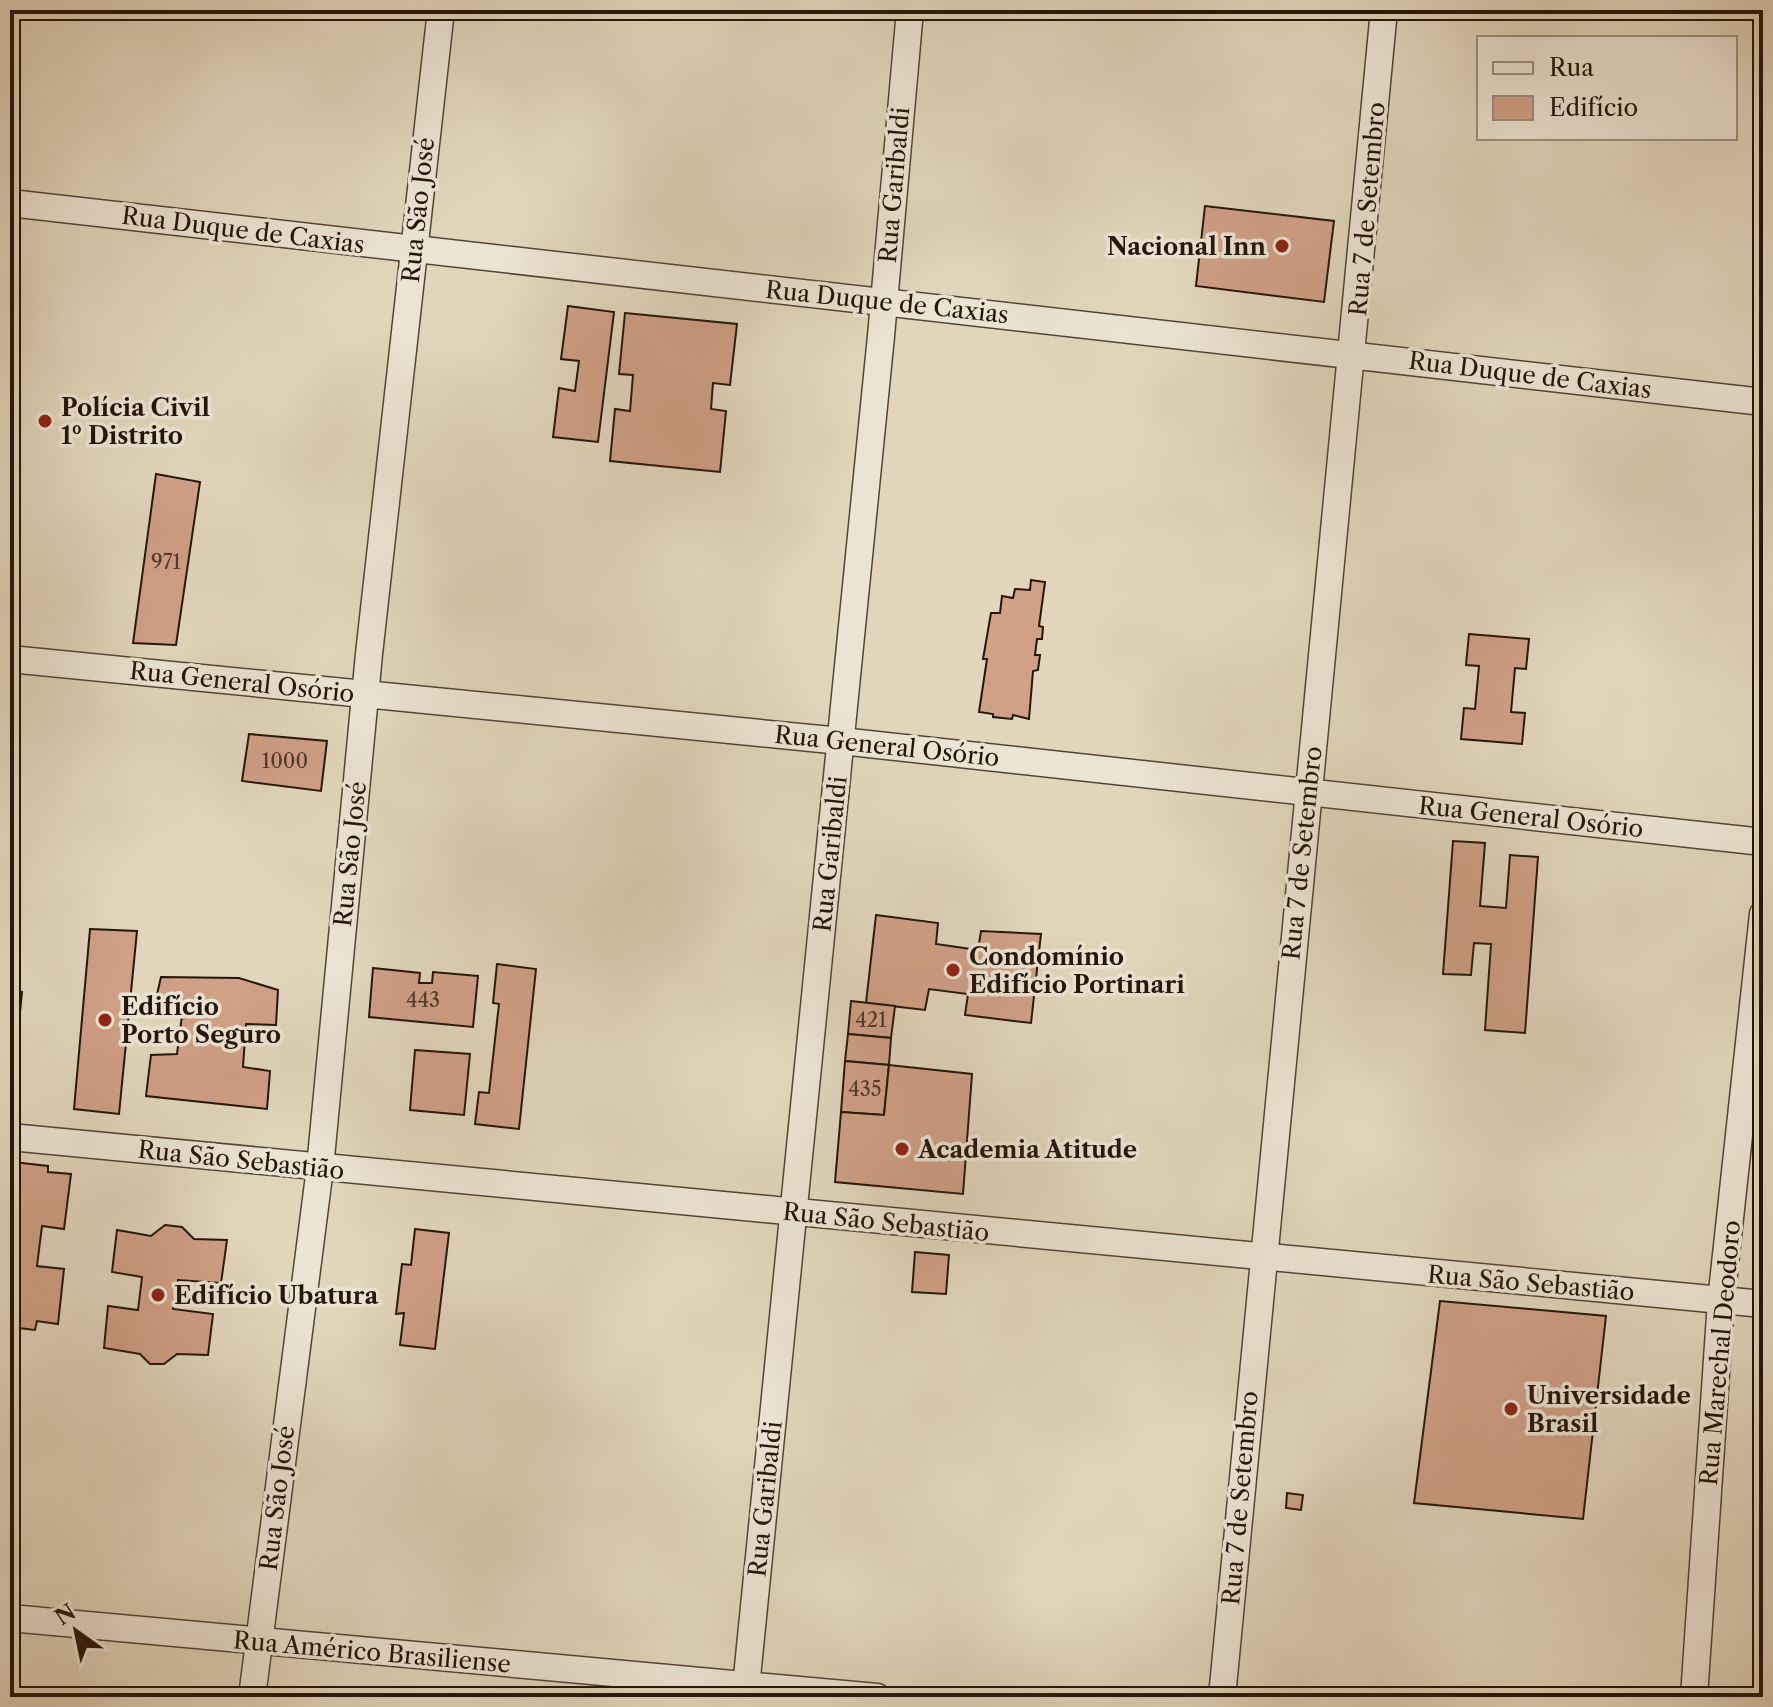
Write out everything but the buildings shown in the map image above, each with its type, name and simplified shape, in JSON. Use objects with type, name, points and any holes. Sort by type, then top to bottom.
[{"type":"street","name":"Rua São José","points":[[252,1697],[320,1168],[366,694],[441,10]]},
{"type":"street","name":"Rua Garibaldi","points":[[746,1691],[884,302],[910,10]]},
{"type":"street","name":"Rua 7 de Setembro","points":[[1222,1697],[1261,1258],[1353,355],[1384,10]]},
{"type":"street","name":"Rua Duque de Caxias","points":[[10,203],[1763,402]]},
{"type":"street","name":"Rua General Osório","points":[[10,659],[841,741],[1763,842]]},
{"type":"street","name":"Rua Marechal Deodoro","points":[[1694,1697],[1721,1301],[1763,914]]},
{"type":"street","name":"Rua São Sebastião","points":[[10,1137],[1763,1304]]},
{"type":"street","name":"Rua Américo Brasiliense","points":[[10,1618],[746,1691],[877,1697]]},
{"type":"place","name":"Nacional Inn","points":[[1282,246]]},
{"type":"place","name":"Polícia Civil 1º Distrito","points":[[45,421]]},
{"type":"place","name":"Condomínio Edifício Portinari","points":[[953,970]]},
{"type":"place","name":"Edifício Porto Seguro","points":[[105,1020]]},
{"type":"place","name":"Academia Atitude","points":[[902,1149]]},
{"type":"place","name":"Edifício Ubatura","points":[[158,1295]]},
{"type":"place","name":"Universidade Brasil","points":[[1511,1409]]}]
